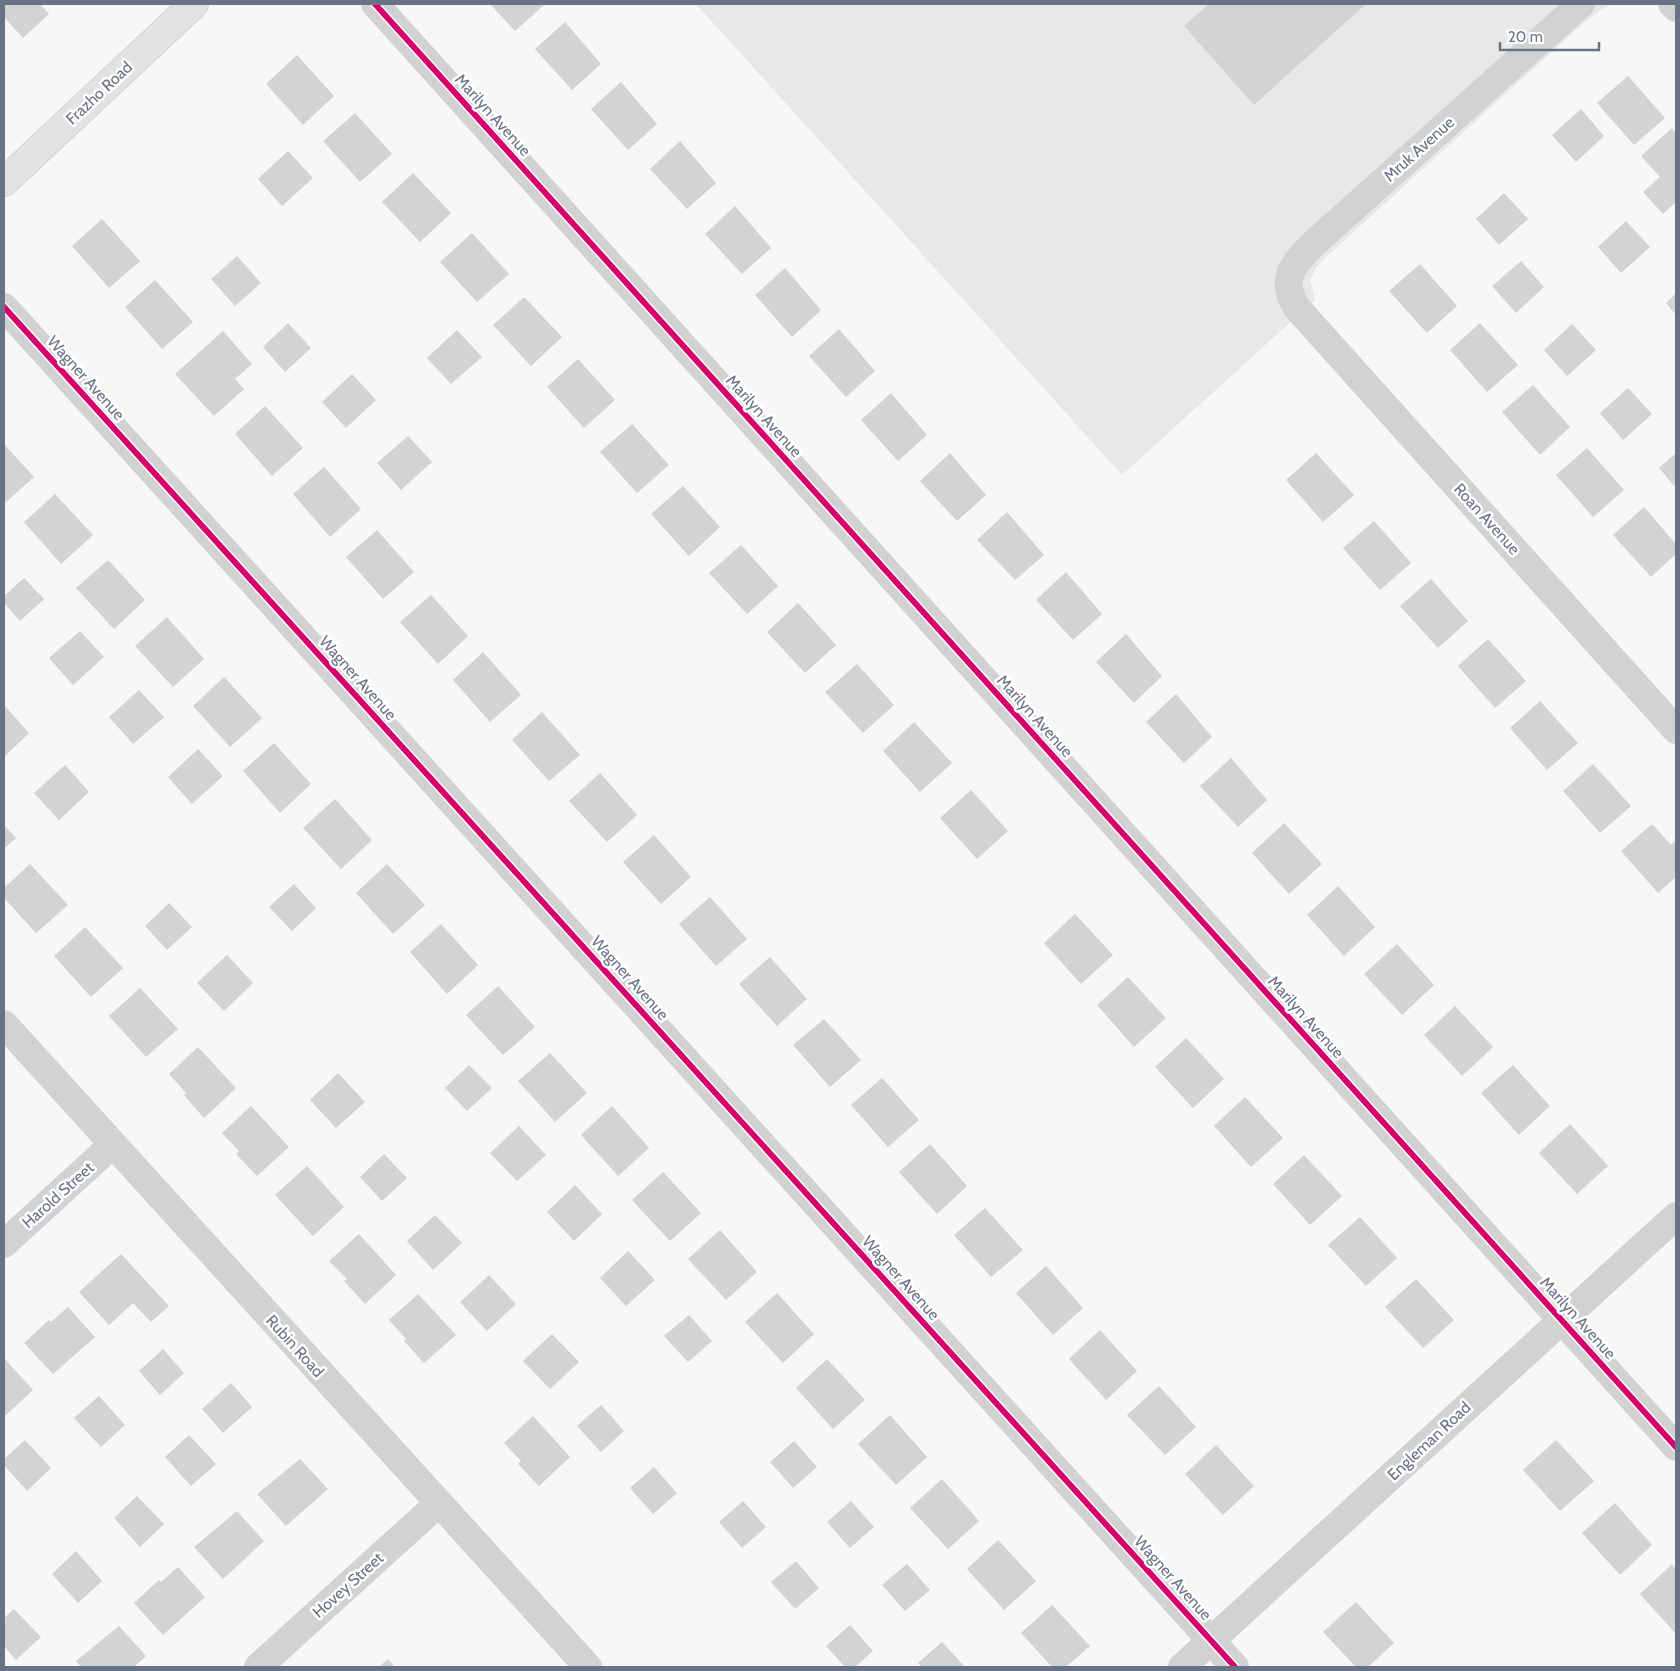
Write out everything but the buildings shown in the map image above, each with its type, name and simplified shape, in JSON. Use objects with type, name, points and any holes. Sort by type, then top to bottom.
[{"type":"street","name":"Frazho Road","points":[[4,182],[194,4]]},
{"type":"street","name":"Marilyn Avenue","points":[[374,4],[1676,1447]]},
{"type":"street","name":"Mruk Avenue","points":[[1297,308],[1288,292],[1288,282],[1292,269],[1302,255],[1581,4]]},
{"type":"street","points":[[1672,4],[1676,8]]},
{"type":"street","name":"Wagner Avenue","points":[[4,307],[1235,1667]]},
{"type":"street","name":"Roan Avenue","points":[[1297,308],[1676,730]]},
{"type":"street","name":"Rubin Road","points":[[4,1024],[588,1667]]},
{"type":"street","name":"Harold Street","points":[[4,1244],[112,1145]]},
{"type":"street","name":"Engleman Road","points":[[1182,1667],[1676,1216]]},
{"type":"street","name":"Hovey Street","points":[[258,1667],[439,1504]]},
{"type":"shaded area","points":[[696,4],[1610,4],[1586,21],[1326,257],[1316,268],[1310,280],[1315,300],[1122,475]]},
{"type":"cycle path","points":[[375,4],[1676,1447]]},
{"type":"cycle path","points":[[4,307],[1235,1667]]}]
